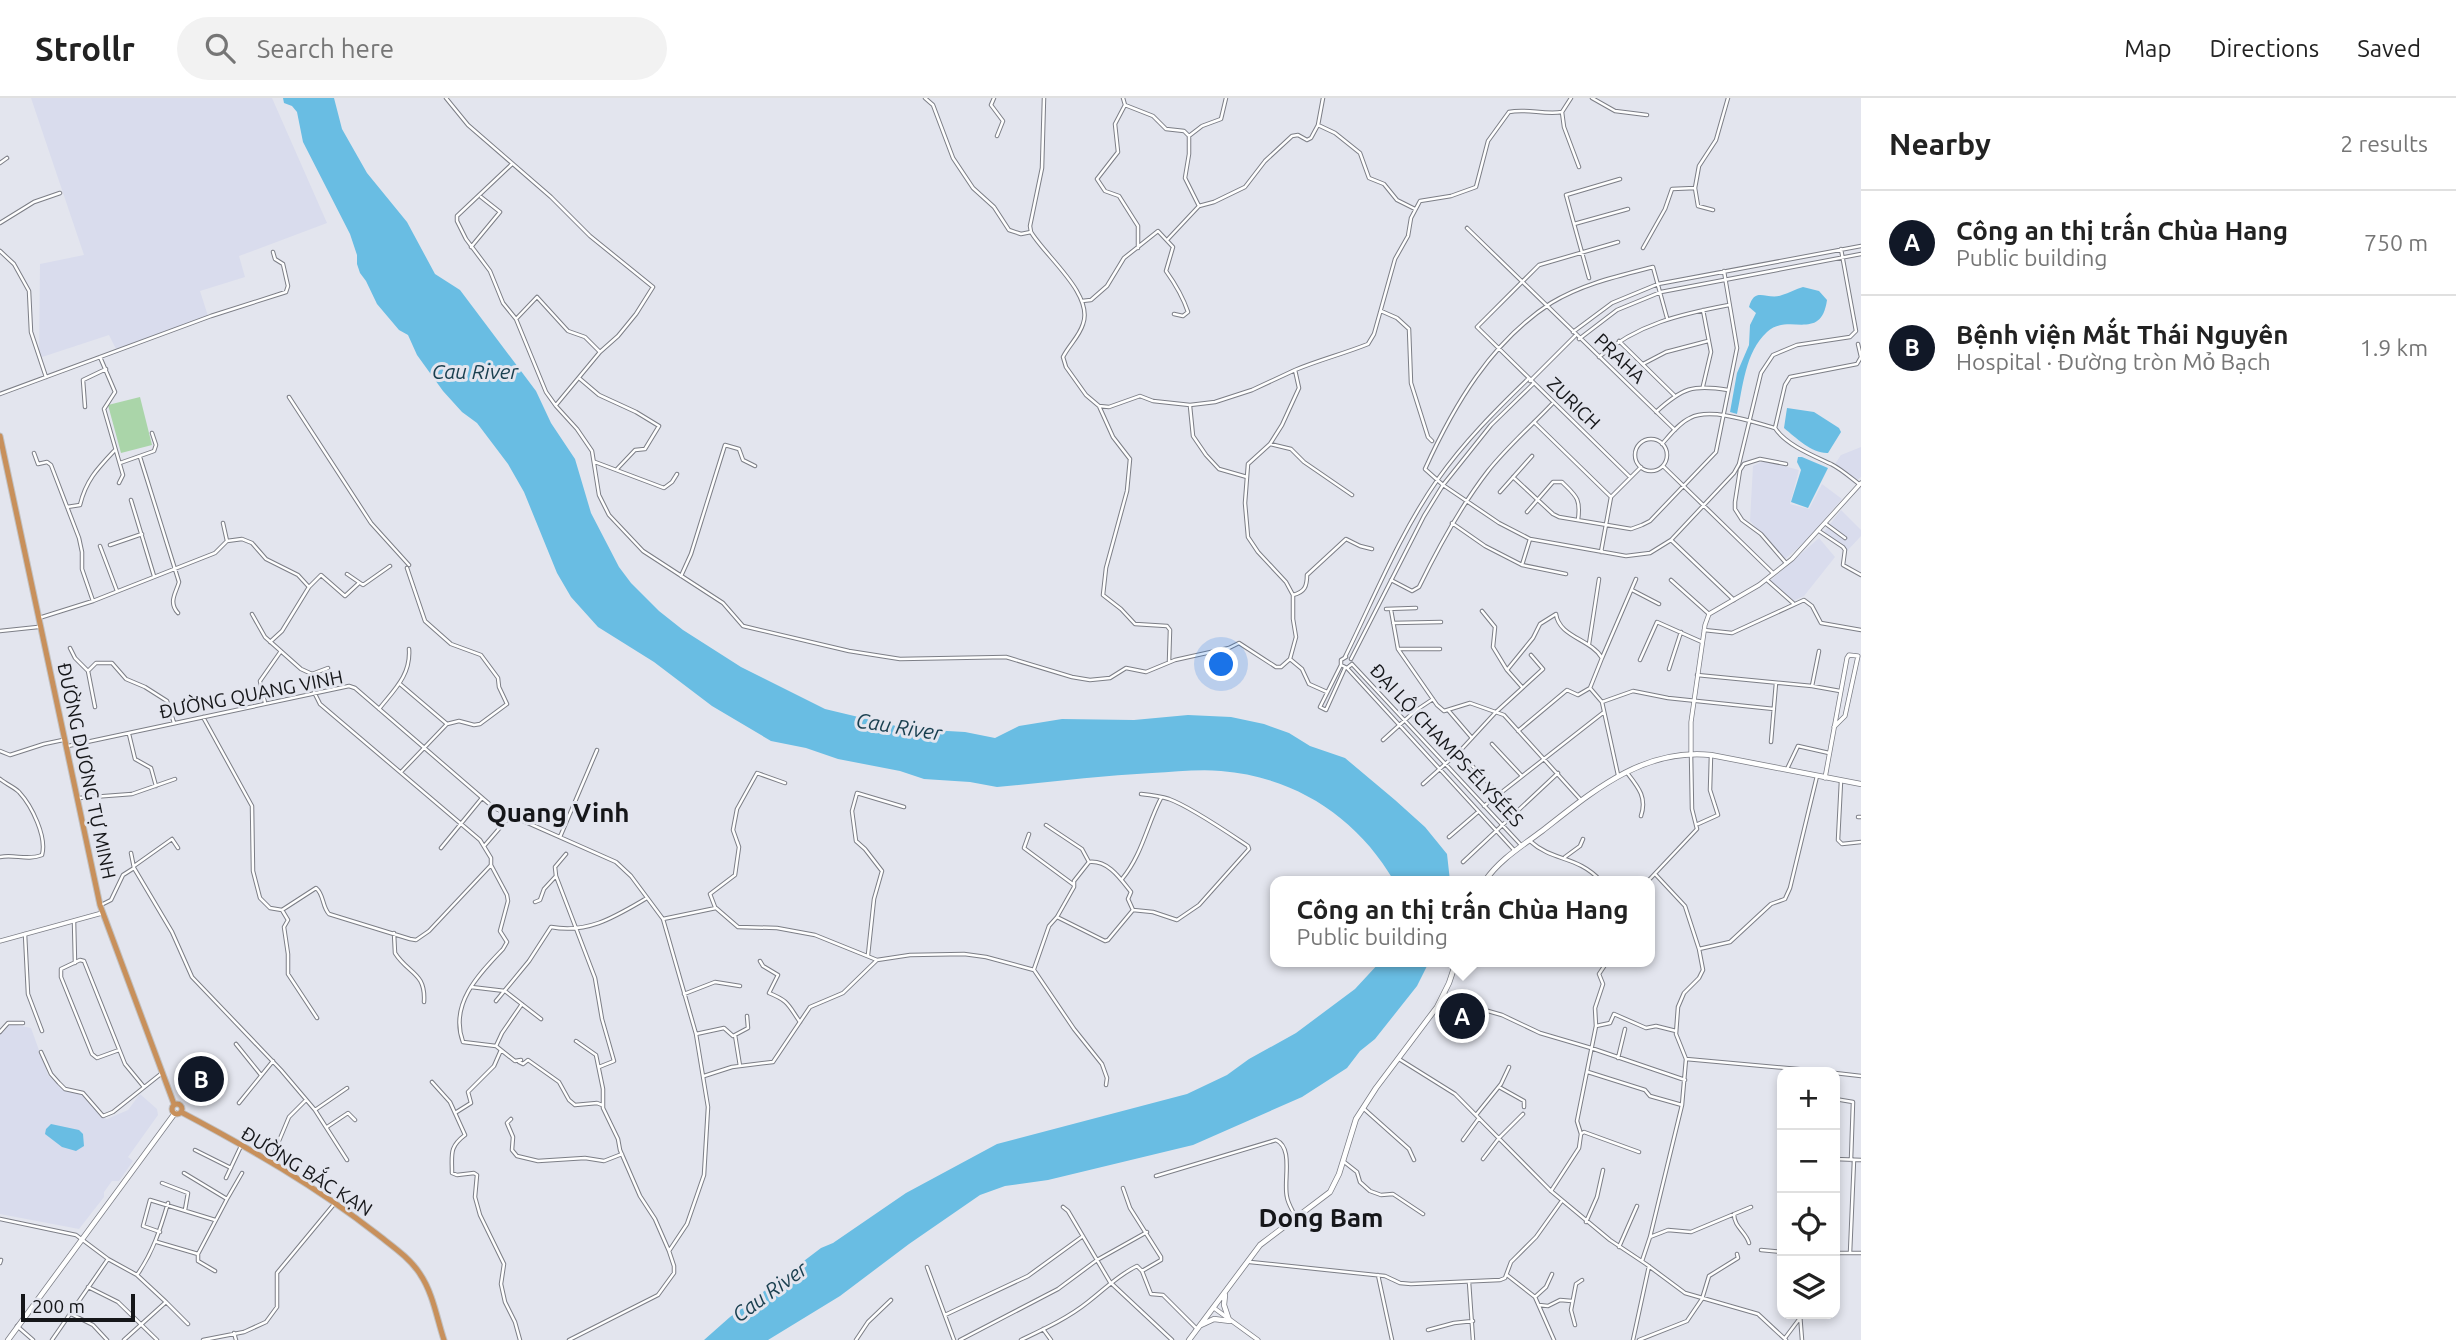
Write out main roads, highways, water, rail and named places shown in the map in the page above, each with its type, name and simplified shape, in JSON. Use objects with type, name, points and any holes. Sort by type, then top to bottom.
[{"type":"highway","name":"ĐƯỜNG DƯƠNG TỰ MINH","points":[[0,436],[102,913],[174,1104]]},
{"type":"highway","name":"ĐƯỜNG BẮC KẠN","points":[[174,1104],[181,1105],[178,1113],[241,1146],[335,1203],[402,1254],[420,1273],[444,1340]]},
{"type":"main road","points":[[1489,876],[1521,845],[1580,799],[1618,775],[1653,761],[1691,753],[1711,755],[1861,784]]},
{"type":"main road","points":[[1189,1340],[1247,1261],[1268,1238],[1330,1192],[1363,1108],[1444,994],[1454,967]]},
{"type":"main road","points":[[8,1340],[81,1238],[178,1113]]},
{"type":"main road","points":[[1199,1327],[1214,1319],[1230,1321],[1224,1305],[1225,1294]]},
{"type":"water","name":"Cau River","points":[[283,98],[334,98],[342,129],[367,173],[407,222],[435,274],[460,290],[536,391],[551,423],[575,459],[591,513],[619,567],[659,611],[683,630],[741,667],[825,709],[896,726],[965,732],[995,738],[1019,726],[1062,719],[1134,720],[1188,715],[1231,717],[1264,724],[1289,733],[1310,746],[1345,758],[1425,827],[1447,854],[1449,876],[1391,876],[1362,838],[1321,804],[1274,782],[1248,775],[1204,770],[997,787],[924,779],[771,741],[712,706],[654,662],[598,627],[571,597],[557,573],[524,492],[508,464],[477,423],[462,412],[443,391],[417,355],[408,335],[399,330],[377,304],[360,273],[350,234],[303,142],[297,112],[284,103]]},
{"type":"water","points":[[1803,287],[1819,291],[1827,300],[1824,313],[1811,324],[1784,325],[1767,332],[1749,360],[1737,414],[1730,412],[1737,373],[1749,345],[1750,325],[1756,313],[1749,307],[1752,300],[1758,295],[1777,296]]},
{"type":"water","points":[[1787,408],[1814,412],[1839,428],[1841,432],[1828,453],[1811,448],[1784,428]]},
{"type":"water","points":[[1798,457],[1828,468],[1808,508],[1791,502],[1801,470]]},
{"type":"water","name":"Cau River","points":[[1375,967],[1426,967],[1417,986],[1375,1039],[1360,1051],[1347,1068],[1302,1097],[1193,1145],[1048,1180],[1005,1186],[980,1195],[840,1296],[768,1340],[704,1340],[821,1248],[833,1243],[906,1193],[997,1144],[1187,1094],[1227,1075],[1249,1059],[1296,1033],[1355,989]]},
{"type":"water","points":[[51,1124],[79,1130],[83,1134],[84,1146],[76,1151],[62,1147],[45,1134]]},
{"type":"place","name":"Công an thị trấn Chùa Hang","points":[[1462,1016]]},
{"type":"place","name":"Bệnh viện Mắt Thái Nguyên","points":[[201,1079]]},
{"type":"district","name":"Quang Vinh","points":[[558,813]]},
{"type":"district","name":"Dong Bam","points":[[1321,1218]]}]
